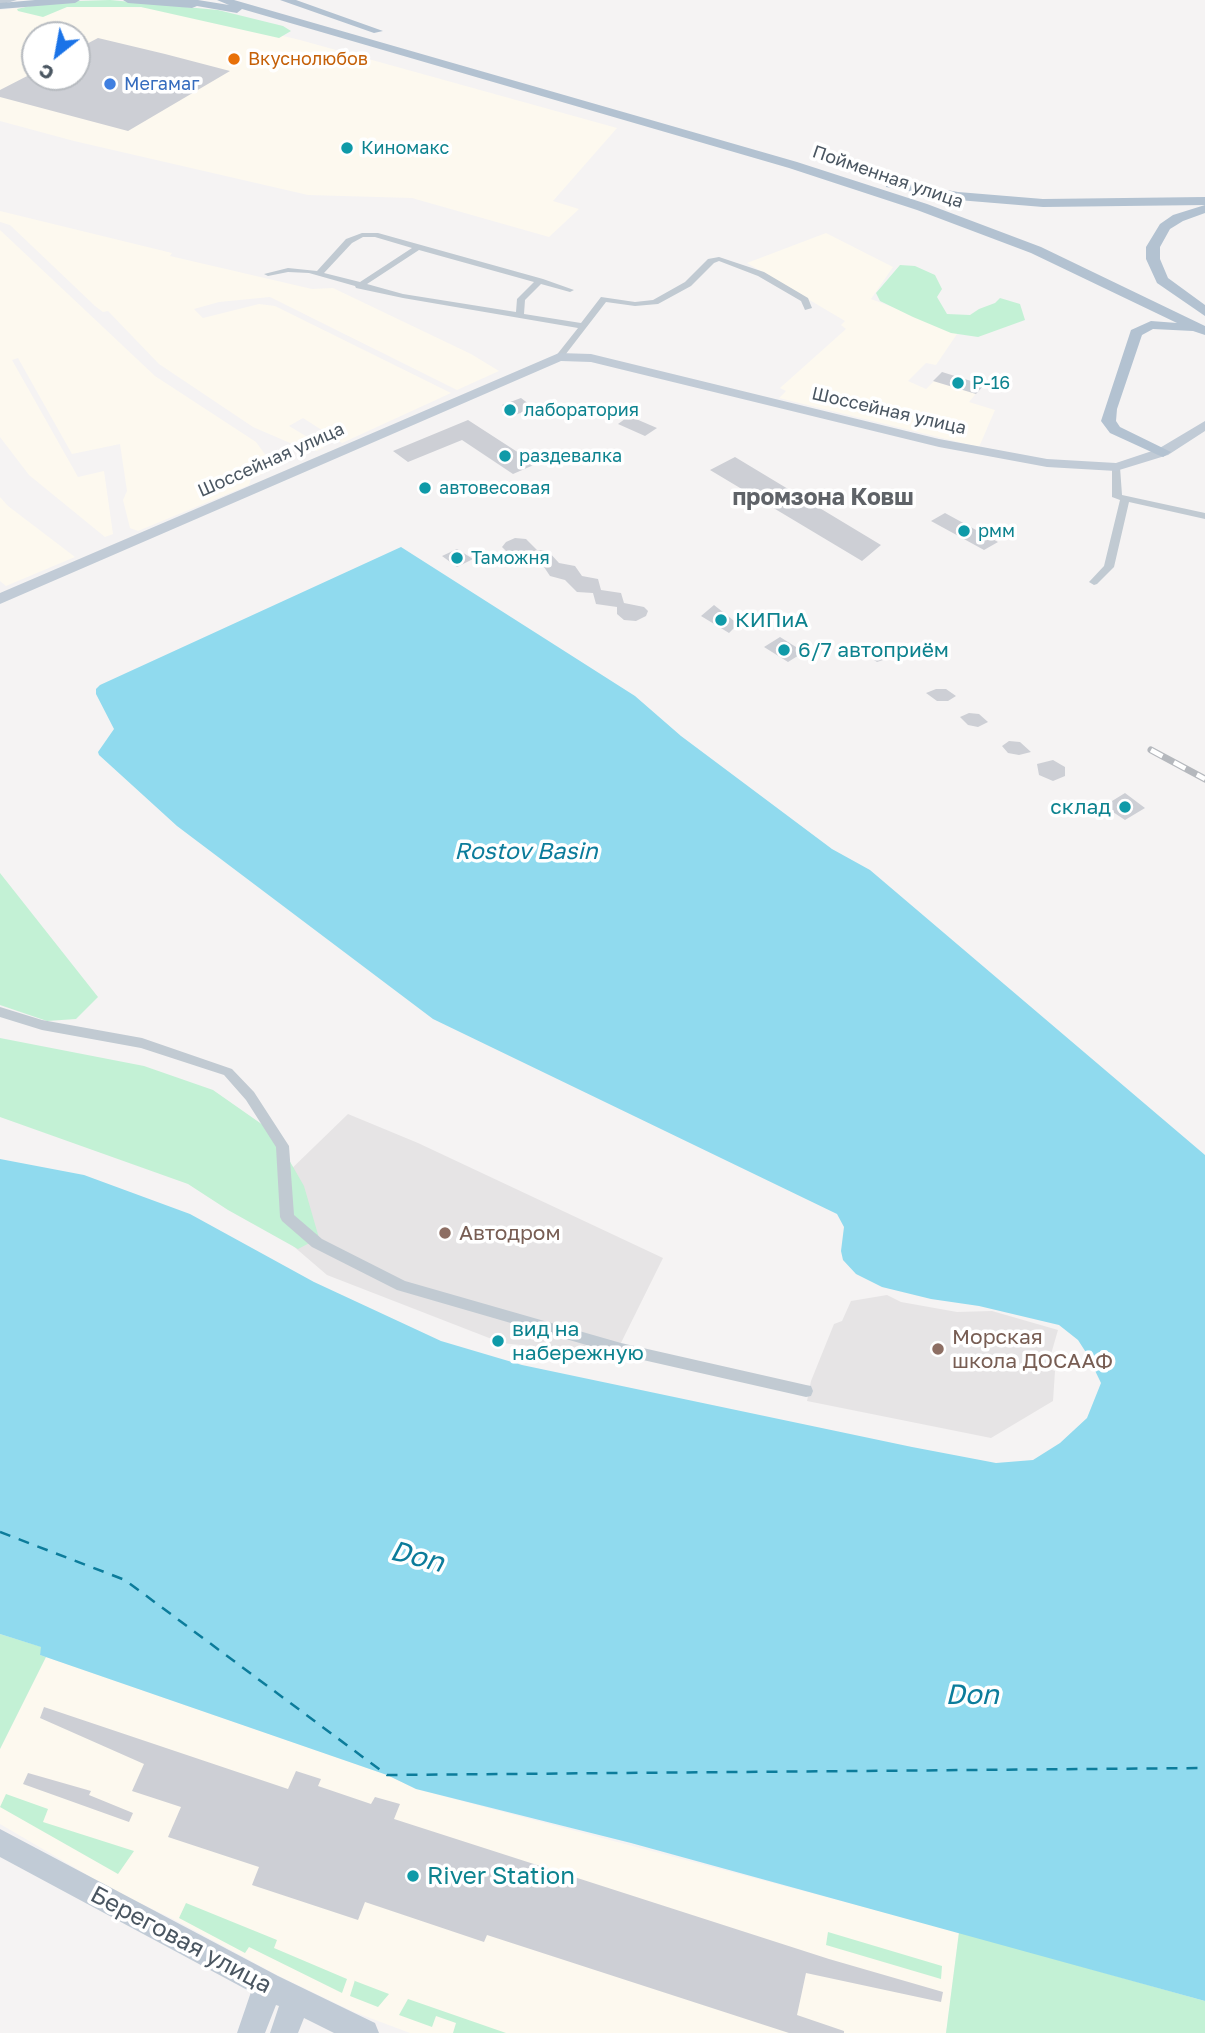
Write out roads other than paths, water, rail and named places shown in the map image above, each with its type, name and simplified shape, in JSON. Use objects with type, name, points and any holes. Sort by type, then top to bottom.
[{"type":"main road","points":[[0,4],[12,0]]},
{"type":"main road","points":[[0,4],[75,0]]},
{"type":"main road","points":[[128,0],[248,11]]},
{"type":"main road","points":[[179,0],[248,11],[548,90]]},
{"type":"main road","points":[[222,0],[248,11]]},
{"type":"main road","points":[[285,0],[548,90]]},
{"type":"main road","points":[[300,0],[367,27]]},
{"type":"main road","name":"Пойменная улица","points":[[548,90],[850,173],[928,198],[1050,243],[1205,317]]},
{"type":"main road","name":"Пойменная улица","points":[[548,90],[922,207],[1036,250],[1205,331]]},
{"type":"main road","points":[[850,173],[905,188],[1003,200],[1086,204],[1205,201]]},
{"type":"main road","points":[[1205,209],[1178,218],[1165,227],[1153,247],[1153,259],[1162,280],[1205,312]]},
{"type":"main road","points":[[1121,290],[1132,302],[1133,317],[1100,410],[1099,421],[1109,433],[1158,454]]},
{"type":"main road","points":[[1158,454],[1115,430],[1108,421],[1136,333],[1151,325],[1205,331]]},
{"type":"main road","name":"Шоссейная улица","points":[[0,599],[559,357],[591,358],[990,454],[1060,464],[1116,467],[1158,454],[1205,425]]},
{"type":"main road","name":"Береговая улица","points":[[0,1842],[268,1986],[365,2033]]},
{"type":"main road","points":[[251,2033],[268,1986]]},
{"type":"main road","points":[[284,2033],[296,2000]]},
{"type":"street","points":[[318,274],[349,241],[362,234],[392,238],[417,248],[570,290]]},
{"type":"street","points":[[359,286],[417,248]]},
{"type":"street","name":"Шоссейная улица","points":[[559,357],[604,299],[635,303],[655,302],[688,284],[711,261],[719,259],[761,274],[805,300],[808,308]]},
{"type":"street","points":[[268,274],[288,270],[318,274],[359,286],[583,326]]},
{"type":"street","points":[[520,316],[522,299],[540,281]]},
{"type":"street","points":[[1094,582],[1109,567],[1121,498],[1116,467]]},
{"type":"street","points":[[1121,498],[1205,516]]},
{"type":"street","points":[[0,1012],[42,1025],[142,1043],[228,1072],[250,1096],[282,1146],[288,1217],[317,1243],[402,1286],[621,1349],[806,1391]]},
{"type":"water","name":"Don","points":[[401,547],[635,696],[681,736],[832,849],[870,870],[1205,1155],[1205,2001],[631,1843],[416,1789],[387,1775],[40,1655],[41,1647],[0,1634],[0,1159],[84,1175],[190,1214],[314,1282],[441,1341],[522,1365],[912,1447],[996,1463],[1033,1460],[1060,1443],[1087,1418],[1101,1383],[1078,1340],[1059,1325],[882,1287],[856,1274],[843,1260],[841,1251],[844,1227],[837,1214],[433,1019],[177,826],[99,755],[98,752],[114,729],[96,694],[100,685]]},
{"type":"railway","points":[[1151,750],[1205,779]]},
{"type":"place","name":"Вкуснолюбов","points":[[234,59]]},
{"type":"place","name":"Мегамаг","points":[[110,84]]},
{"type":"place","name":"Киномакс","points":[[347,148]]},
{"type":"place","name":"Р-16","points":[[958,383]]},
{"type":"place","name":"лаборатория","points":[[510,410]]},
{"type":"place","name":"раздевалка","points":[[505,456]]},
{"type":"place","name":"автовесовая","points":[[425,488]]},
{"type":"place","name":"рмм","points":[[964,531]]},
{"type":"place","name":"Таможня","points":[[457,558]]},
{"type":"place","name":"КИПиА","points":[[721,620]]},
{"type":"place","name":"6/7 автоприём","points":[[784,650]]},
{"type":"place","name":"склад","points":[[1125,807]]},
{"type":"place","name":"Автодром","points":[[445,1233]]},
{"type":"place","name":"вид на набережную","points":[[498,1341]]},
{"type":"place","name":"Морская школа ДОСААФ","points":[[938,1349]]},
{"type":"place","name":"River Station","points":[[413,1876]]},
{"type":"district","name":"промзона Ковш","points":[[823,498]]},
{"type":"water label","name":"Rostov Basin","points":[[526,852]]}]
